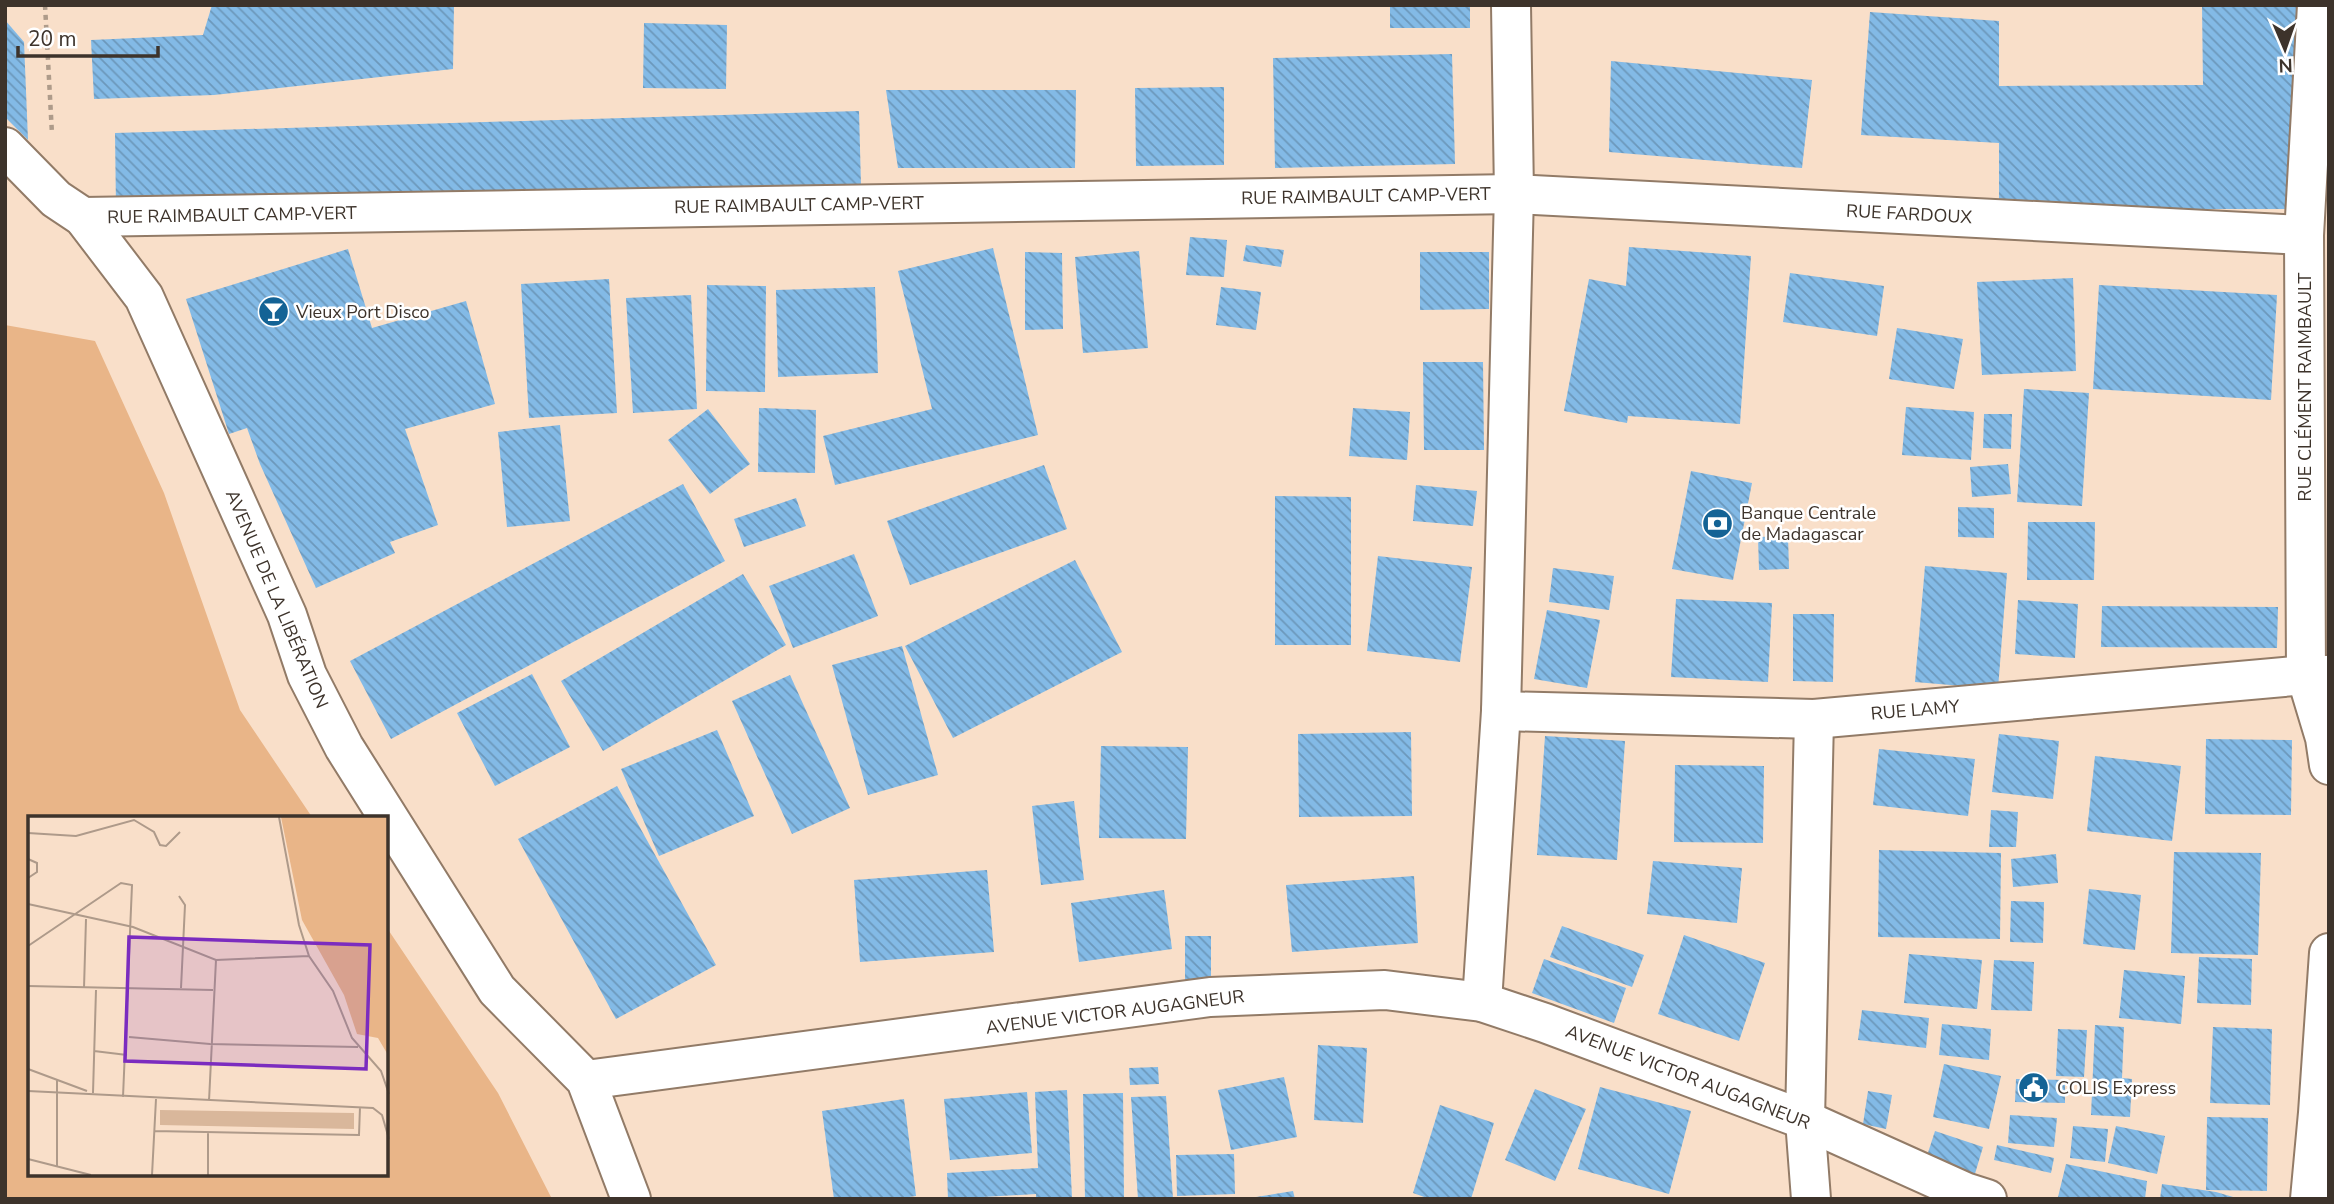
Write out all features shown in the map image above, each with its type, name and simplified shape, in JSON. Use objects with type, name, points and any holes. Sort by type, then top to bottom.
[{"type":"street","points":[[1482,1002],[1501,711],[1514,194],[1511,5]]},
{"type":"street","name":"RUE CLÉMENT RAIMBAULT","points":[[2317,5],[2321,61],[2304,235],[2317,675],[2329,765]]},
{"type":"street","name":"AVENUE DE LA LIBÉRATION","points":[[5,147],[70,208],[145,297],[287,615],[307,675],[344,747],[387,816]]},
{"type":"street","name":"RUE RAIMBAULT CAMP-VERT","points":[[70,208],[1514,194]]},
{"type":"street","name":"RUE FARDOUX","points":[[1514,194],[2304,235]]},
{"type":"street","name":"RUE LAMY","points":[[1501,711],[1814,719],[2317,675]]},
{"type":"street","points":[[1811,1199],[1805,1120],[1814,719]]},
{"type":"street","name":"AVENUE DE LA LIBÉRATION","points":[[388,817],[497,990],[586,1080],[631,1199]]},
{"type":"street","points":[[2309,1199],[2329,953]]},
{"type":"street","name":"AVENUE VICTOR AUGAGNEUR","points":[[586,1080],[1210,998],[1385,990],[1482,1002],[1545,1023],[1805,1120],[1965,1192],[1987,1199]]},
{"type":"path","points":[[45,5],[70,208]]},
{"type":"shaded area","points":[[5,325],[95,341],[164,493],[240,710],[311,816],[28,816],[28,1176],[388,1176],[388,929],[498,1093],[552,1199],[5,1199]]},
{"type":"building","points":[[212,5],[454,5],[453,69],[214,95],[94,99],[91,40],[203,35]]},
{"type":"building","points":[[1390,5],[1470,5],[1470,28],[1390,28]]},
{"type":"building","points":[[2202,5],[2319,5],[2319,209],[1999,209],[1999,143],[1861,135],[1870,12],[1999,21],[1999,86],[2203,85]]},
{"type":"building","points":[[5,20],[24,42],[28,140],[5,117]]},
{"type":"building","points":[[644,23],[727,25],[726,89],[643,88]]},
{"type":"building","points":[[1452,54],[1455,164],[1275,168],[1273,58]]},
{"type":"building","points":[[1611,61],[1812,80],[1802,168],[1609,152]]},
{"type":"building","points":[[1224,87],[1224,165],[1136,166],[1135,88]]},
{"type":"building","points":[[886,90],[1076,90],[1075,168],[898,168]]},
{"type":"building","points":[[859,111],[861,186],[116,208],[115,133]]},
{"type":"building","points":[[1190,237],[1227,240],[1224,277],[1186,275]]},
{"type":"building","points":[[1246,245],[1284,250],[1281,267],[1243,261]]},
{"type":"building","points":[[1629,247],[1751,256],[1740,424],[1628,416],[1627,423],[1564,411],[1589,279],[1626,286]]},
{"type":"building","points":[[993,248],[1038,435],[835,485],[823,436],[932,409],[898,271]]},
{"type":"building","points":[[348,249],[372,328],[466,301],[495,404],[405,429],[438,525],[390,542],[395,553],[316,588],[260,464],[247,428],[229,434],[186,299]]},
{"type":"building","points":[[1139,251],[1148,348],[1083,353],[1075,257]]},
{"type":"building","points":[[1025,252],[1062,253],[1063,329],[1025,330]]},
{"type":"building","points":[[1420,252],[1489,252],[1489,309],[1420,310]]},
{"type":"building","points":[[1790,273],[1884,286],[1877,336],[1783,322]]},
{"type":"building","points":[[2073,278],[2076,371],[1982,375],[1977,282]]},
{"type":"building","points":[[609,279],[617,413],[529,418],[521,284]]},
{"type":"building","points":[[707,285],[766,286],[765,392],[706,391]]},
{"type":"building","points":[[2099,285],[2277,295],[2271,400],[2093,389]]},
{"type":"building","points":[[875,287],[878,373],[778,377],[776,290]]},
{"type":"building","points":[[1221,287],[1261,292],[1256,330],[1216,325]]},
{"type":"building","points":[[691,295],[697,409],[633,413],[626,298]]},
{"type":"building","points":[[1897,328],[1963,339],[1954,389],[1889,379]]},
{"type":"building","points":[[1423,362],[1483,362],[1484,450],[1424,450]]},
{"type":"building","points":[[2024,389],[2089,393],[2082,506],[2017,502]]},
{"type":"building","points":[[1906,407],[1974,412],[1971,460],[1902,455]]},
{"type":"building","points":[[759,408],[816,410],[815,473],[758,472]]},
{"type":"building","points":[[1353,408],[1410,412],[1407,460],[1349,456]]},
{"type":"building","points":[[708,409],[750,464],[710,494],[668,440]]},
{"type":"building","points":[[1984,414],[2012,414],[2011,449],[1983,448]]},
{"type":"building","points":[[560,425],[570,521],[507,527],[498,432]]},
{"type":"building","points":[[2008,464],[2011,494],[1972,497],[1970,467]]},
{"type":"building","points":[[1044,465],[1067,529],[910,585],[887,521]]},
{"type":"building","points":[[1691,471],[1752,483],[1733,580],[1672,569]]},
{"type":"building","points":[[683,484],[725,561],[391,739],[350,661]]},
{"type":"building","points":[[1416,485],[1477,491],[1473,526],[1413,521]]},
{"type":"building","points":[[1275,496],[1351,497],[1351,645],[1275,645]]},
{"type":"building","points":[[796,498],[806,526],[744,547],[734,519]]},
{"type":"building","points":[[1958,507],[1994,508],[1994,538],[1958,537]]},
{"type":"building","points":[[2028,522],[2095,522],[2094,580],[2027,580]]},
{"type":"building","points":[[1788,536],[1789,569],[1759,570],[1758,537]]},
{"type":"building","points":[[854,554],[878,616],[793,648],[769,586]]},
{"type":"building","points":[[1378,556],[1472,567],[1460,662],[1367,651]]},
{"type":"building","points":[[1075,560],[1122,652],[953,738],[905,646]]},
{"type":"building","points":[[1925,566],[2007,573],[1998,689],[1915,682]]},
{"type":"building","points":[[1553,568],[1614,576],[1609,610],[1549,602]]},
{"type":"building","points":[[743,574],[786,645],[603,751],[561,681]]},
{"type":"building","points":[[1676,599],[1772,603],[1768,682],[1671,677]]},
{"type":"building","points":[[2018,600],[2078,604],[2075,658],[2015,654]]},
{"type":"building","points":[[2102,606],[2278,607],[2277,648],[2101,647]]},
{"type":"building","points":[[1547,610],[1600,620],[1587,688],[1534,679]]},
{"type":"building","points":[[1793,614],[1834,614],[1833,682],[1793,681]]},
{"type":"building","points":[[902,646],[938,775],[868,795],[832,665]]},
{"type":"building","points":[[532,674],[570,747],[495,786],[457,713]]},
{"type":"building","points":[[790,675],[850,808],[792,834],[732,701]]},
{"type":"building","points":[[717,730],[754,816],[659,856],[621,769]]},
{"type":"building","points":[[1411,732],[1412,816],[1299,817],[1298,734]]},
{"type":"building","points":[[1999,734],[2059,741],[2053,799],[1992,792]]},
{"type":"building","points":[[1545,736],[1625,741],[1617,860],[1537,855]]},
{"type":"building","points":[[2206,739],[2292,740],[2291,815],[2205,814]]},
{"type":"building","points":[[1101,746],[1188,747],[1186,839],[1099,838]]},
{"type":"building","points":[[1879,749],[1975,759],[1968,816],[1873,805]]},
{"type":"building","points":[[2095,756],[2181,766],[2172,841],[2087,831]]},
{"type":"building","points":[[1675,765],[1764,766],[1763,843],[1674,842]]},
{"type":"building","points":[[617,786],[716,965],[616,1019],[518,839]]},
{"type":"building","points":[[1074,801],[1084,880],[1041,885],[1032,806]]},
{"type":"building","points":[[1991,810],[2018,812],[2016,847],[1989,847]]},
{"type":"building","points":[[1879,850],[2001,853],[2000,939],[1878,937]]},
{"type":"building","points":[[2174,852],[2261,853],[2258,955],[2171,953]]},
{"type":"building","points":[[2056,854],[2058,883],[2013,887],[2011,859]]},
{"type":"building","points":[[1653,861],[1742,868],[1737,923],[1647,914]]},
{"type":"building","points":[[987,870],[994,952],[860,962],[854,880]]},
{"type":"building","points":[[1414,876],[1418,943],[1292,952],[1286,885]]},
{"type":"building","points":[[2089,889],[2141,895],[2135,950],[2083,944]]},
{"type":"building","points":[[1164,890],[1172,949],[1079,962],[1071,903]]},
{"type":"building","points":[[2011,901],[2044,902],[2043,943],[2010,942]]},
{"type":"building","points":[[1562,926],[1644,955],[1632,987],[1550,957]]},
{"type":"building","points":[[1684,935],[1765,963],[1739,1041],[1658,1014]]},
{"type":"building","points":[[1185,936],[1211,936],[1211,989],[1185,989]]},
{"type":"building","points":[[1909,954],[1982,960],[1977,1009],[1904,1003]]},
{"type":"building","points":[[2199,957],[2252,959],[2251,1005],[2197,1003]]},
{"type":"building","points":[[1544,959],[1626,988],[1614,1023],[1532,993]]},
{"type":"building","points":[[1994,960],[2034,962],[2032,1011],[1991,1010]]},
{"type":"building","points":[[2124,970],[2185,976],[2181,1024],[2119,1018]]},
{"type":"building","points":[[1862,1010],[1929,1018],[1926,1048],[1858,1040]]},
{"type":"building","points":[[1942,1024],[1991,1029],[1989,1060],[1939,1055]]},
{"type":"building","points":[[2095,1025],[2124,1027],[2122,1078],[2132,1079],[2130,1117],[2091,1115]]},
{"type":"building","points":[[2213,1027],[2272,1029],[2270,1105],[2210,1103]]},
{"type":"building","points":[[2058,1029],[2087,1030],[2084,1077],[2056,1076]]},
{"type":"building","points":[[1318,1045],[1367,1048],[1363,1123],[1314,1120]]},
{"type":"building","points":[[1944,1064],[2001,1076],[1989,1129],[1933,1117]]},
{"type":"building","points":[[1158,1067],[1159,1084],[1130,1085],[1129,1068]]},
{"type":"building","points":[[1284,1077],[1297,1137],[1231,1150],[1218,1090]]},
{"type":"building","points":[[2016,1079],[2065,1080],[2065,1103],[2015,1102]]},
{"type":"building","points":[[1600,1087],[1691,1111],[1669,1194],[1578,1169]]},
{"type":"building","points":[[1535,1089],[1586,1109],[1555,1181],[1505,1160]]},
{"type":"building","points":[[1067,1090],[1072,1198],[1036,1199],[1036,1194],[948,1199],[947,1173],[1038,1168],[1035,1092]]},
{"type":"building","points":[[1868,1091],[1892,1095],[1886,1129],[1863,1124]]},
{"type":"building","points":[[1027,1092],[1032,1153],[950,1160],[944,1099]]},
{"type":"building","points":[[1123,1093],[1124,1199],[1085,1199],[1083,1094]]},
{"type":"building","points":[[1166,1096],[1173,1199],[1138,1199],[1131,1097]]},
{"type":"building","points":[[904,1099],[916,1196],[896,1199],[834,1199],[822,1111]]},
{"type":"building","points":[[1440,1105],[1494,1123],[1471,1199],[1430,1199],[1413,1193]]},
{"type":"building","points":[[2010,1115],[2057,1118],[2054,1147],[2008,1143]]},
{"type":"building","points":[[2207,1117],[2268,1118],[2267,1191],[2206,1190]]},
{"type":"building","points":[[2073,1126],[2108,1129],[2105,1162],[2070,1158]]},
{"type":"building","points":[[2116,1126],[2165,1136],[2157,1174],[2108,1163]]},
{"type":"building","points":[[1935,1131],[1983,1147],[1974,1177],[1925,1162]]},
{"type":"building","points":[[1997,1145],[2054,1158],[2051,1173],[1994,1160]]},
{"type":"building","points":[[1234,1154],[1235,1194],[1177,1196],[1176,1155]]},
{"type":"building","points":[[2066,1164],[2147,1181],[2145,1199],[2058,1197]]},
{"type":"building","points":[[2162,1184],[2216,1192],[2240,1199],[2160,1199]]},
{"type":"building","points":[[1293,1191],[1295,1199],[1256,1199],[1256,1197]]},
{"type":"place","name":"Vieux Port Disco","points":[[273,312]]},
{"type":"place","name":"Banque Centrale de Madagascar","points":[[1718,523]]},
{"type":"place","name":"COLIS Express","points":[[2034,1088]]}]
